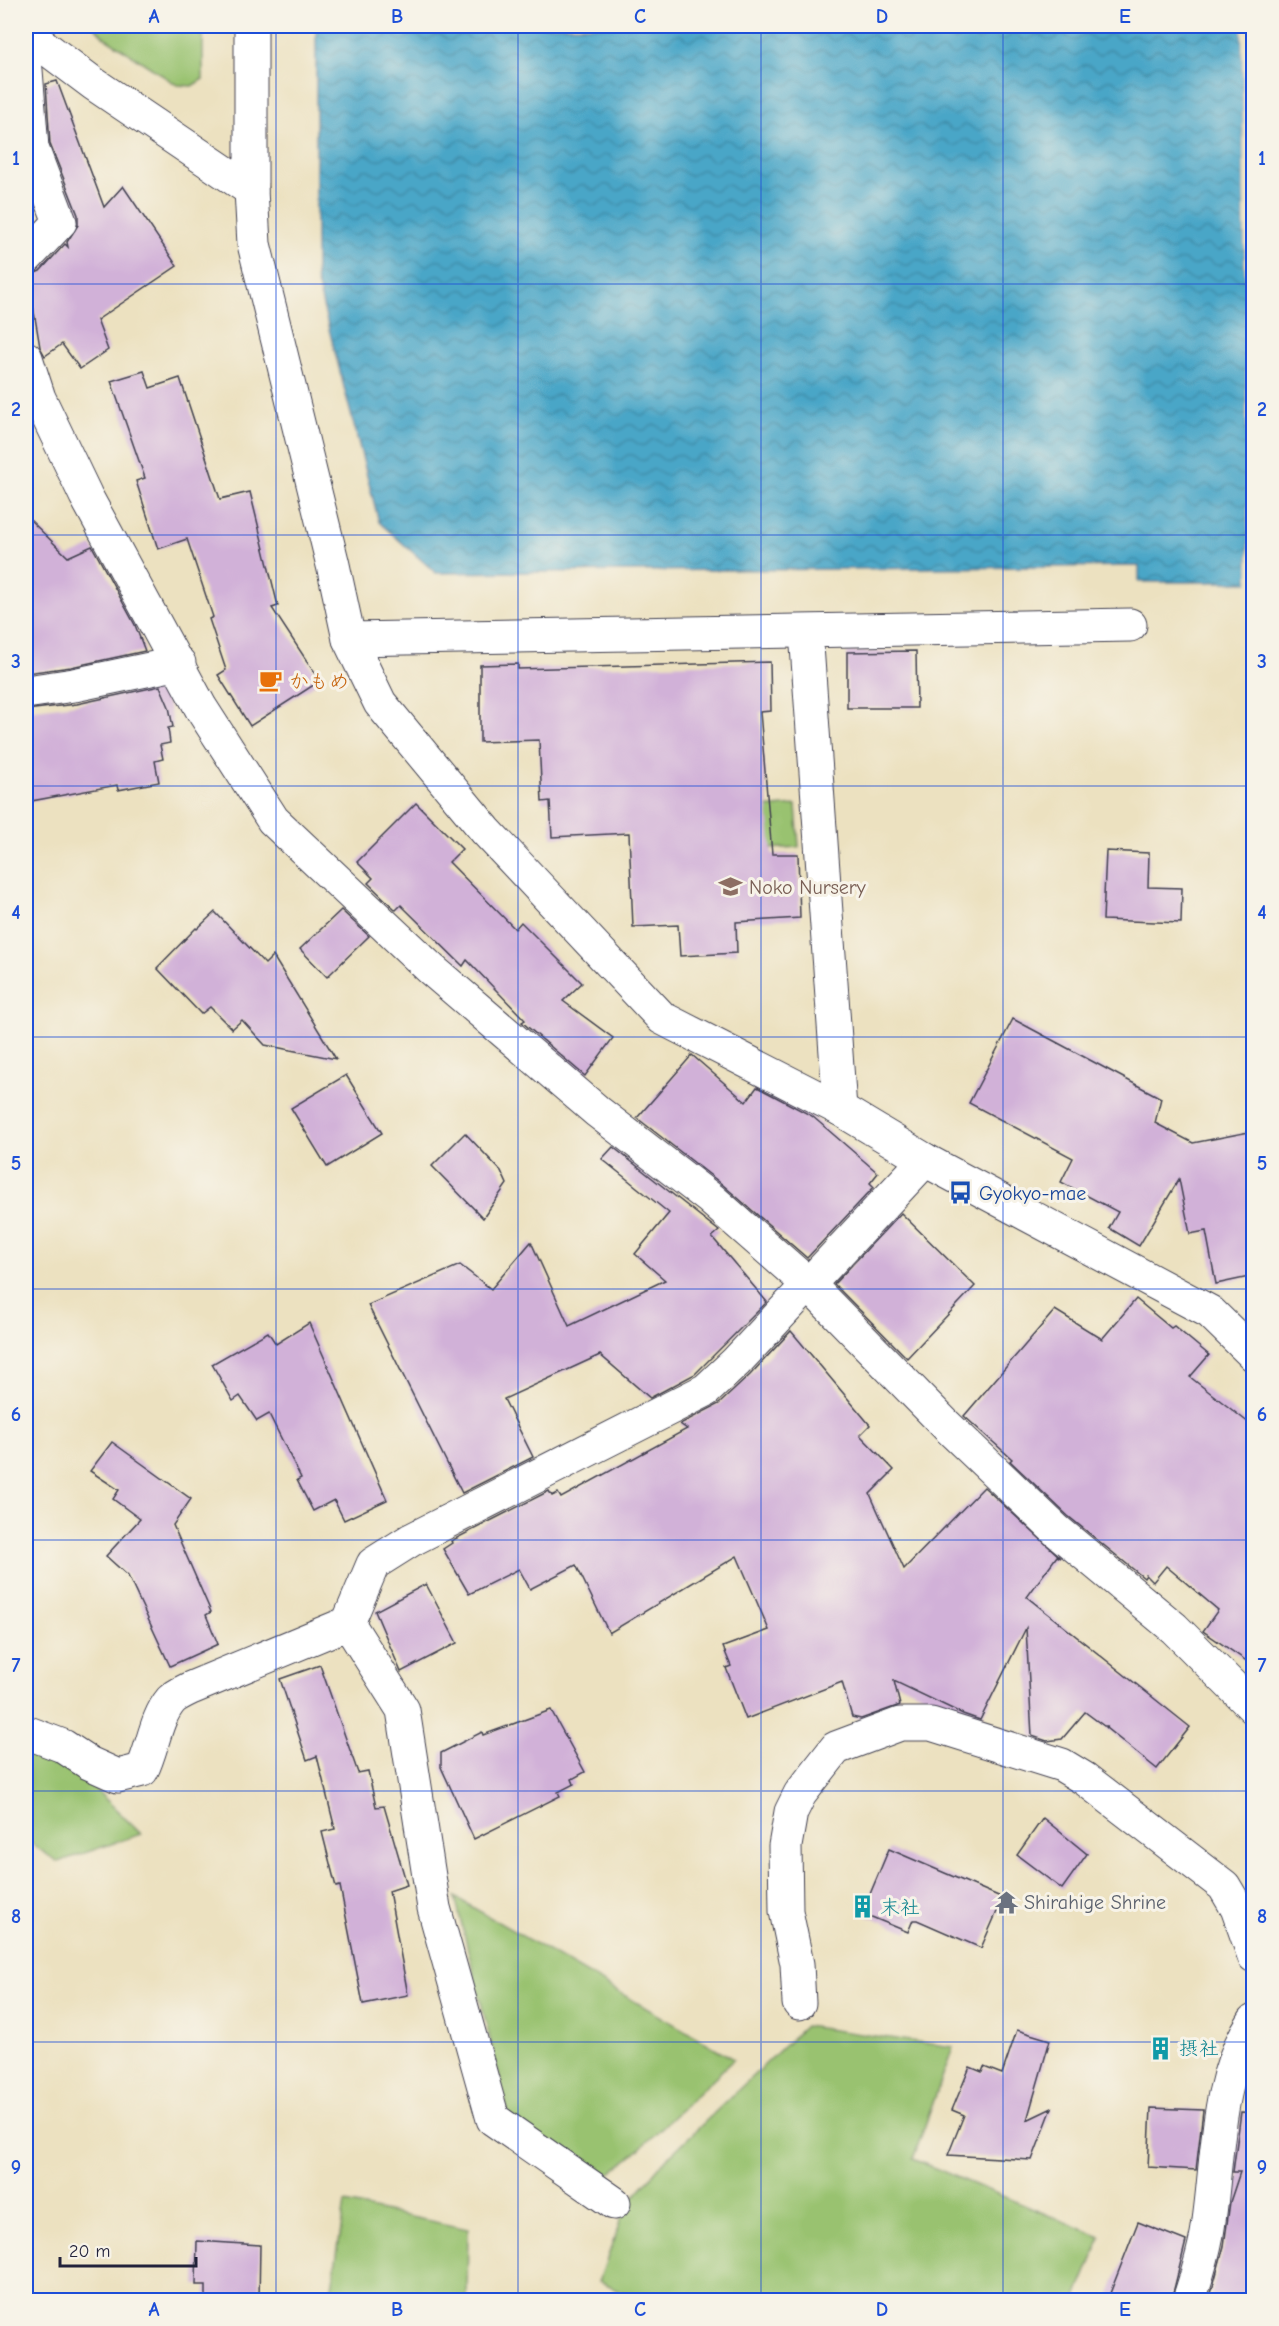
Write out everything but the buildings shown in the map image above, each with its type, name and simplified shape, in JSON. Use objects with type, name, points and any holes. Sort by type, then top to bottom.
[{"type":"street","points":[[251,26],[251,190],[254,244],[349,639],[380,703],[486,831],[662,1018],[840,1109],[925,1160],[1210,1311],[1254,1355]]},
{"type":"street","points":[[26,33],[94,84],[251,190]]},
{"type":"street","points":[[26,70],[32,148],[60,222],[26,258]]},
{"type":"street","points":[[26,358],[39,398],[86,496],[201,708],[273,820],[431,969],[598,1112],[711,1199],[808,1284],[947,1426],[1056,1530],[1174,1628],[1254,1708]]},
{"type":"street","points":[[349,639],[1130,626]]},
{"type":"street","points":[[806,632],[840,1109]]},
{"type":"street","points":[[26,692],[74,685],[178,663]]},
{"type":"street","points":[[26,1732],[63,1746],[89,1763],[118,1776],[142,1770],[150,1754],[159,1723],[172,1699],[191,1688],[348,1623],[373,1564],[411,1540],[706,1390],[736,1362],[925,1160]]},
{"type":"street","points":[[348,1623],[403,1710],[434,1908],[494,2119],[614,2202]]},
{"type":"street","points":[[799,2002],[797,1964],[786,1911],[785,1846],[791,1812],[800,1794],[836,1748],[900,1724],[931,1724],[1062,1765],[1085,1779],[1224,1886],[1237,1908],[1254,1956]]},
{"type":"street","points":[[1189,2301],[1206,2235],[1226,2090],[1240,2042],[1254,2021]]},
{"type":"green space","points":[[94,26],[203,26],[203,79],[192,86],[177,85],[104,37]]},
{"type":"green space","points":[[796,805],[799,847],[766,849],[763,808]]},
{"type":"green space","points":[[26,1751],[79,1773],[141,1834],[58,1862],[26,1840]]},
{"type":"green space","points":[[455,1897],[734,2059],[633,2155],[610,2173],[589,2174],[509,2116]]},
{"type":"green space","points":[[805,2026],[953,2047],[913,2159],[1101,2237],[1075,2300],[643,2300],[599,2281],[626,2206],[664,2161]]},
{"type":"green space","points":[[345,2203],[468,2229],[467,2300],[330,2300]]},
{"type":"water","points":[[316,26],[1242,26],[1249,582],[1139,582],[1139,566],[436,573],[379,522],[316,279]]},
{"type":"pier","points":[[1242,26],[1245,26],[1252,582],[1249,585]]},
{"type":"place","name":"かもめ","points":[[271,681]]},
{"type":"place","name":"Noko Nursery","points":[[731,887]]},
{"type":"place","name":"Gyokyo-mae","points":[[961,1193]]},
{"type":"place","name":"Shirahige Shrine","points":[[1006,1902]]},
{"type":"place","name":"末社","points":[[862,1907]]},
{"type":"place","name":"摂社","points":[[1161,2048]]}]
